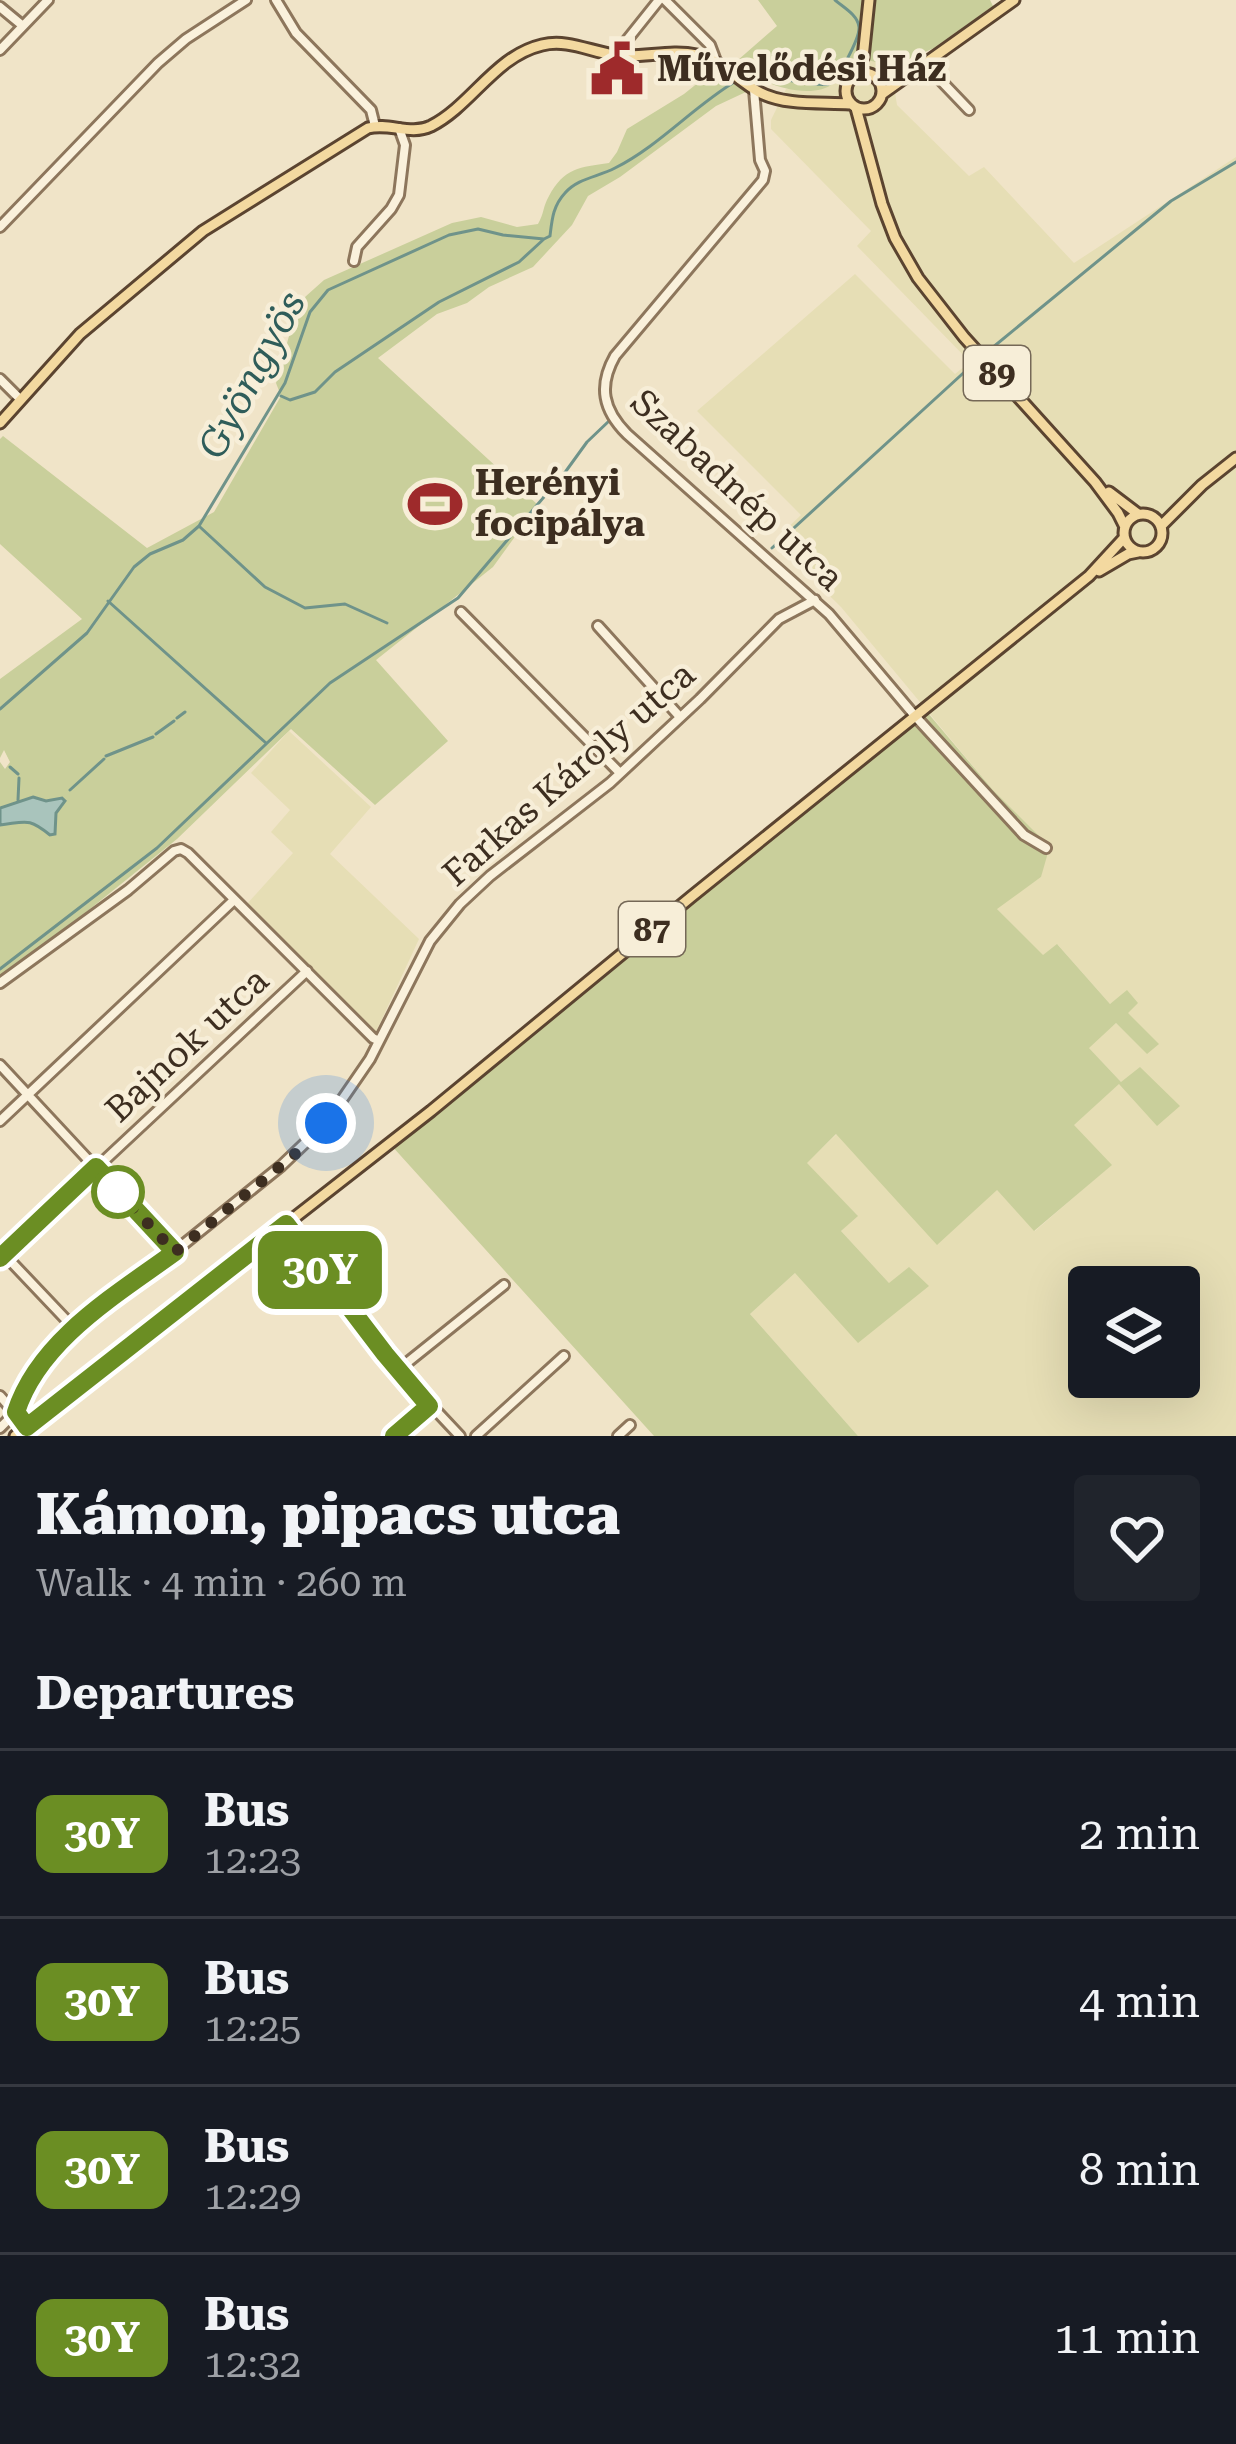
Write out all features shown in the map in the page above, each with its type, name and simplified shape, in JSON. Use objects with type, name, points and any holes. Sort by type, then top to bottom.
[{"type":"main road","points":[[849,81],[863,58],[869,0]]},
{"type":"main road","points":[[0,423],[93,322],[203,230],[359,132],[375,126],[417,130],[432,125],[529,49],[568,43],[614,55],[692,54],[716,61],[776,98],[872,108],[882,94],[1014,0]]},
{"type":"main road","points":[[867,38],[882,94]]},
{"type":"main road","points":[[808,101],[826,97],[860,73],[874,76],[925,64]]},
{"type":"main road","name":"89","points":[[849,81],[846,96],[869,154],[881,204],[895,238],[929,294],[1095,482],[1118,513],[1124,532]]},
{"type":"main road","name":"89","points":[[869,154],[872,108]]},
{"type":"main road","name":"87","points":[[21,1432],[431,1111],[1089,576],[1128,554],[1152,551],[1160,544],[1161,526],[1236,458]]},
{"type":"main road","name":"89","points":[[1095,482],[1138,514]]},
{"type":"main road","name":"87","points":[[1152,516],[1202,485]]},
{"type":"main road","points":[[1138,514],[1152,516],[1161,526]]},
{"type":"main road","name":"87","points":[[1089,576],[1138,514]]},
{"type":"main road","points":[[1124,532],[1138,552]]},
{"type":"street","points":[[0,50],[48,0]]},
{"type":"street","points":[[0,227],[158,63],[246,0]]},
{"type":"street","points":[[276,0],[296,33],[371,110],[375,126]]},
{"type":"street","points":[[614,55],[662,0],[710,45],[716,61]]},
{"type":"street","points":[[0,7],[23,26]]},
{"type":"street","points":[[692,54],[705,46],[702,37]]},
{"type":"street","points":[[925,64],[969,110]]},
{"type":"street","name":"Szabadnép utca","points":[[746,82],[757,115],[765,171],[759,187],[615,356],[603,390],[609,412],[621,428],[815,600],[1024,835],[1046,848]]},
{"type":"street","points":[[757,115],[766,102],[776,98]]},
{"type":"street","points":[[354,261],[363,238],[396,202],[405,146],[399,128]]},
{"type":"street","points":[[405,146],[417,130]]},
{"type":"street","points":[[0,380],[20,399]]},
{"type":"street","name":"Farkas Károly utca","points":[[0,1428],[74,1327],[175,1252],[312,1138],[346,1097],[430,941],[448,917],[490,876],[620,773],[779,619],[815,600]]},
{"type":"street","points":[[460,612],[620,773]]},
{"type":"street","points":[[598,626],[680,717]]},
{"type":"street","points":[[0,983],[181,849],[380,1041]]},
{"type":"street","points":[[0,1121],[235,899]]},
{"type":"street","name":"Bajnok utca","points":[[1,1254],[307,971]]},
{"type":"street","points":[[0,1065],[175,1252]]},
{"type":"street","points":[[286,1224],[398,1370],[460,1436]]},
{"type":"street","points":[[1,1254],[74,1327]]},
{"type":"street","points":[[398,1370],[504,1285]]},
{"type":"street","points":[[476,1436],[564,1356]]},
{"type":"street","points":[[0,1396],[16,1412],[21,1432]]},
{"type":"street","points":[[394,1436],[429,1406]]},
{"type":"street","points":[[618,1436],[630,1425]]},
{"type":"shaded area","points":[[855,60],[891,67],[897,105],[969,176],[984,167],[1074,263],[1236,157],[1236,1436],[858,1436],[750,1314],[795,1273],[889,1283],[841,1231],[857,1215],[806,1163],[837,1134],[997,1190],[1035,1231],[1111,1165],[1073,1125],[1121,1082],[1088,1047],[1116,1023],[1147,1053],[1127,1013],[1128,991],[1110,1004],[1058,945],[1043,956],[996,908],[1041,877],[1045,843],[993,790],[841,607],[774,541],[801,515],[697,411],[855,274],[955,374],[970,362],[857,246],[871,231],[771,129],[786,89],[835,83]]},
{"type":"shaded area","points":[[289,731],[371,807],[330,854],[419,939],[375,1034],[246,905],[293,853],[271,832],[290,810],[251,773]]},
{"type":"green space","points":[[758,0],[990,0],[993,6],[934,48],[891,67],[856,61],[836,82],[819,90],[801,91],[767,82],[716,106],[588,196],[572,225],[533,267],[437,314],[378,358],[538,505],[493,567],[376,660],[448,741],[375,805],[291,729],[177,839],[0,976],[0,825],[25,820],[44,827],[49,824],[54,832],[55,816],[63,806],[33,797],[0,808],[0,762],[5,769],[10,762],[4,750],[0,758],[0,679],[82,619],[0,544],[0,439],[3,436],[147,548],[214,512],[281,396],[276,383],[305,297],[324,280],[452,223],[481,217],[517,227],[538,224],[549,196],[567,174],[609,163],[627,129],[738,60],[777,26]]},
{"type":"green space","points":[[927,712],[1046,843],[1041,877],[997,909],[1043,955],[1057,944],[1110,1004],[1127,990],[1138,1003],[1128,1013],[1159,1044],[1147,1054],[1116,1023],[1089,1048],[1121,1082],[1140,1067],[1180,1106],[1157,1126],[1119,1084],[1074,1125],[1112,1165],[1034,1231],[997,1190],[937,1245],[836,1134],[807,1163],[858,1216],[841,1231],[889,1283],[909,1267],[929,1286],[858,1343],[795,1273],[750,1314],[858,1436],[654,1436],[391,1145]]},
{"type":"water","points":[[33,797],[65,801],[56,813],[55,834],[26,822],[0,825],[0,808]]},
{"type":"waterway","name":"Gyöngyös","points":[[745,77],[754,73],[815,84],[832,81],[859,27],[835,0]]},
{"type":"waterway","name":"Gyöngyös","points":[[0,709],[87,633],[134,567],[199,526],[285,383],[310,312],[328,290],[449,235],[478,229],[550,236],[556,208],[570,188],[631,159],[736,81]]},
{"type":"waterway","points":[[992,348],[1171,201],[1236,162]]},
{"type":"waterway","points":[[281,396],[290,400],[315,392],[335,372],[439,302],[519,262],[544,239]]},
{"type":"waterway","points":[[772,548],[971,366]]},
{"type":"waterway","points":[[0,969],[157,848],[330,683],[458,598],[609,421]]},
{"type":"waterway","points":[[200,527],[265,587],[305,608],[345,604],[387,623]]},
{"type":"waterway","points":[[108,601],[266,743]]},
{"type":"waterway","points":[[177,718],[185,712]]},
{"type":"waterway","points":[[156,734],[174,721]]},
{"type":"waterway","points":[[106,756],[153,737]]},
{"type":"waterway","points":[[70,790],[104,759]]},
{"type":"waterway","points":[[10,767],[18,774]]},
{"type":"waterway","points":[[18,800],[19,778]]},
{"type":"bus line","name":"30Y","points":[[0,1258],[96,1167],[175,1252],[59,1342],[21,1396],[16,1412],[27,1427],[286,1224],[429,1406],[394,1436]]},
{"type":"place","name":"Művelődési Ház","points":[[617,69]]},
{"type":"place","name":"Herényi focipálya","points":[[435,504]]},
{"type":"route","points":[[118,1192],[175,1252],[326,1123]]}]
